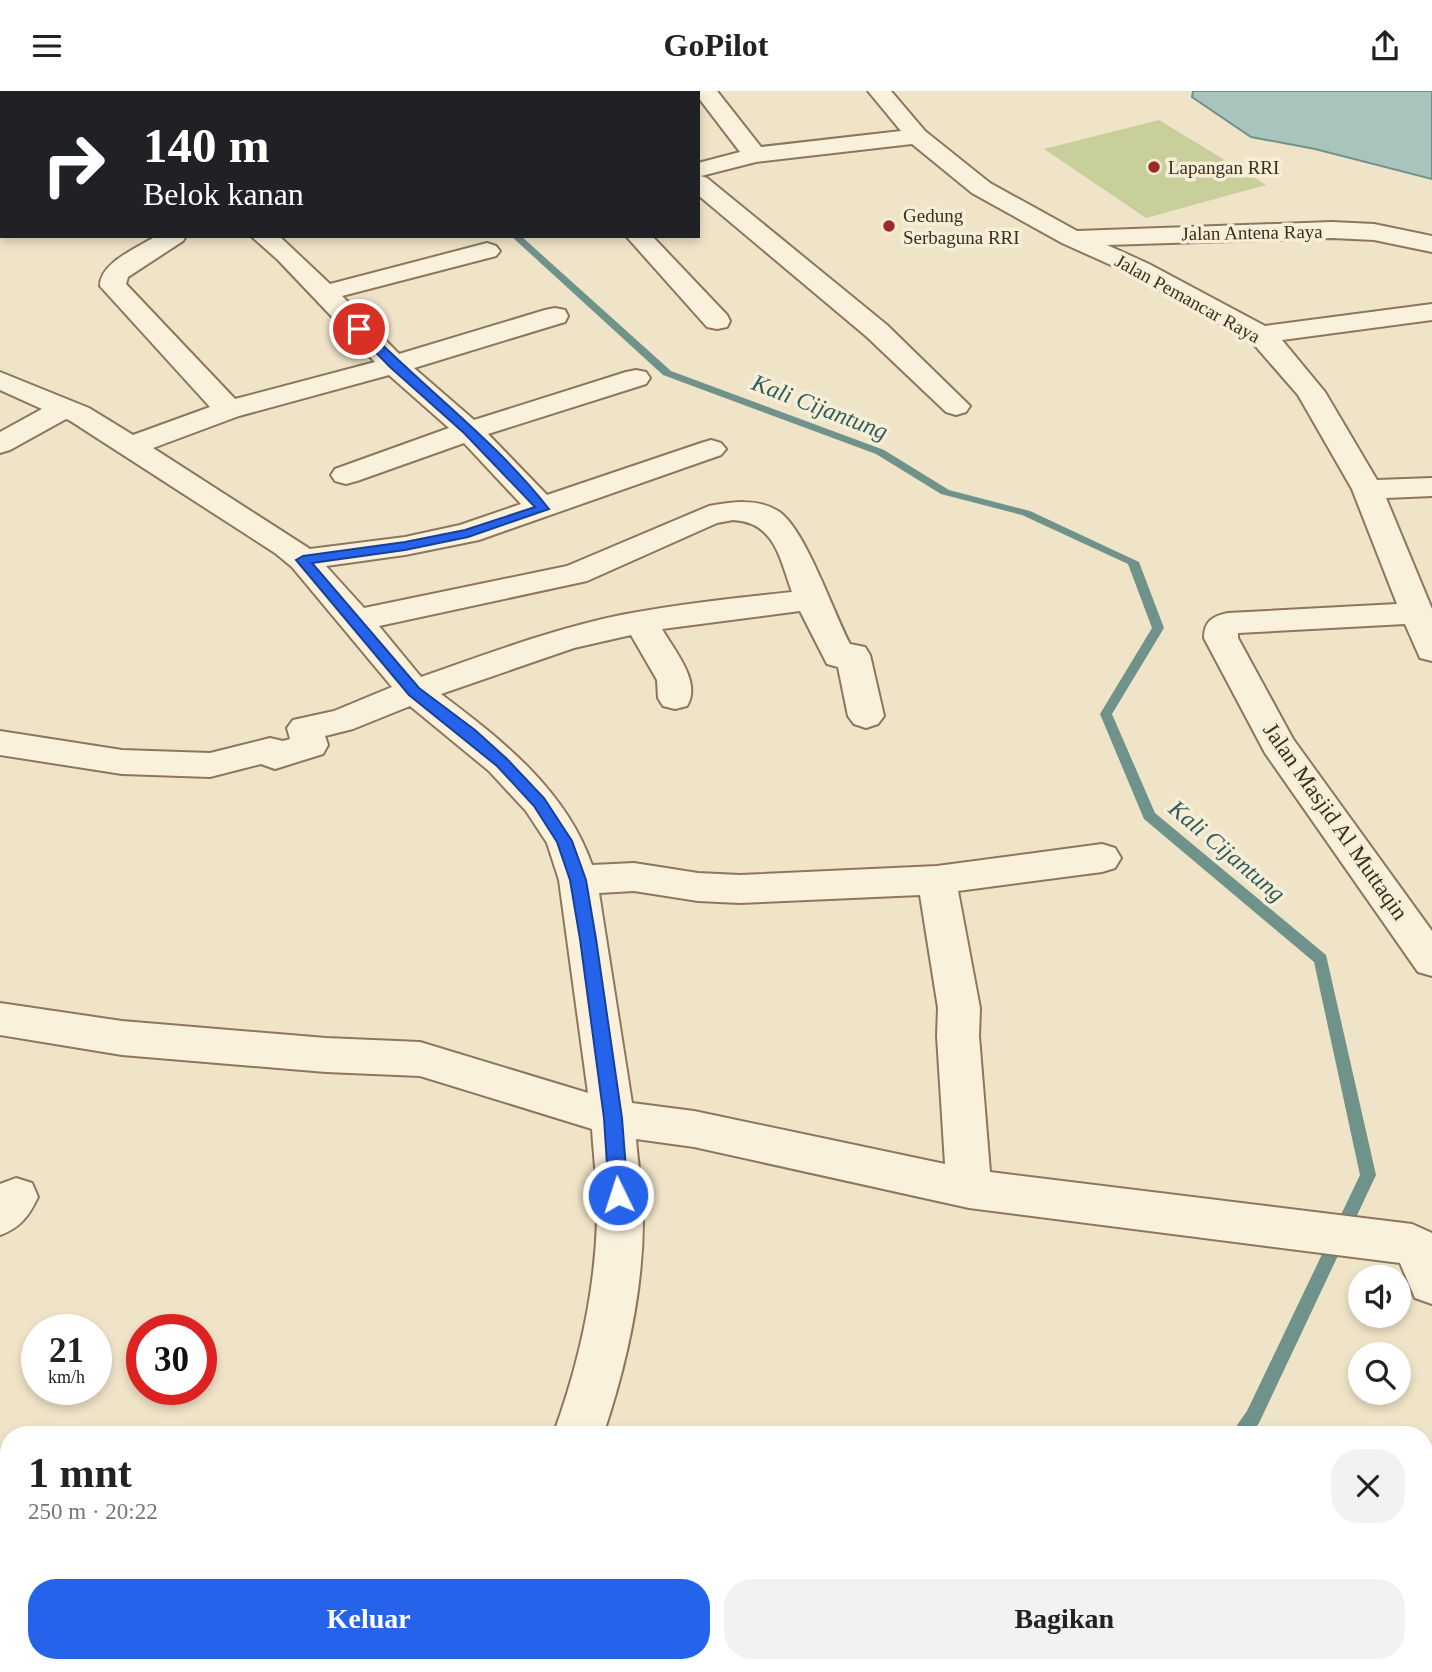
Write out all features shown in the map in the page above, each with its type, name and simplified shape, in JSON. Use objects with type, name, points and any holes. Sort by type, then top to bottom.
[{"type":"street","name":"Jalan Pemancar Raya","points":[[879,91],[917,136],[981,188],[1071,238],[1140,269],[1261,335],[1284,358],[1311,393],[1367,489],[1432,650]]},
{"type":"street","points":[[706,101],[755,155]]},
{"type":"street","points":[[700,169],[755,155],[917,136]]},
{"type":"street","points":[[700,185],[877,331],[956,406]]},
{"type":"street","name":"Jalan Antena Raya","points":[[1071,238],[1332,230],[1374,232],[1432,244]]},
{"type":"street","points":[[171,238],[119,271],[113,278],[113,286],[229,410]]},
{"type":"street","points":[[272,238],[394,365],[469,431],[543,509]]},
{"type":"street","points":[[640,238],[717,321]]},
{"type":"street","points":[[324,293],[487,251]]},
{"type":"street","points":[[1261,335],[1432,312]]},
{"type":"street","points":[[131,446],[229,410],[394,365],[555,316]]},
{"type":"street","points":[[1399,317],[1432,340]]},
{"type":"street","points":[[346,475],[469,431],[636,378]]},
{"type":"street","points":[[0,380],[64,408],[131,446],[286,546],[303,560],[356,620],[414,691],[470,733],[502,762],[539,802],[565,841],[578,880],[613,1118],[620,1220],[612,1296],[597,1381],[581,1426]]},
{"type":"street","points":[[0,444],[64,408]]},
{"type":"street","points":[[303,560],[405,546],[468,533],[711,449]]},
{"type":"street","points":[[1367,489],[1432,487]]},
{"type":"street","points":[[356,620],[576,574],[613,560],[709,515],[727,510],[768,517],[780,528],[797,560],[811,600],[839,656],[853,655],[866,716]]},
{"type":"street","points":[[0,743],[122,762],[210,765],[270,750],[275,757],[310,745],[305,728],[341,721],[414,691],[564,639],[640,622],[738,607],[811,600]]},
{"type":"street","name":"Jalan Masjid Al Muttaqin","points":[[1415,613],[1228,623],[1221,628],[1221,638],[1278,744],[1432,961]]},
{"type":"street","points":[[640,622],[674,680],[676,698]]},
{"type":"street","points":[[578,880],[634,877],[698,887],[740,889],[937,880],[1102,858]]},
{"type":"street","points":[[937,880],[959,1008],[958,1036],[969,1189]]},
{"type":"street","points":[[0,1019],[162,1042],[326,1055],[419,1059],[613,1118],[706,1132],[969,1189],[1361,1240],[1412,1244],[1422,1254],[1432,1283]]},
{"type":"green space","name":"Lapangan RRI","points":[[1159,120],[1266,185],[1146,218],[1044,149]]},
{"type":"water","points":[[1193,91],[1432,91],[1432,179],[1315,149],[1251,137],[1192,97]]},
{"type":"waterway","name":"Kali Cijantung","points":[[517,238],[667,373],[880,452],[945,492],[1026,513],[1133,562],[1158,628],[1106,714],[1149,816],[1321,959],[1368,1175],[1253,1417],[1246,1426]]},
{"type":"place","name":"Lapangan RRI","points":[[1154,167]]},
{"type":"place","name":"Gedung Serbaguna RRI","points":[[889,226]]},
{"type":"route","points":[[359,329],[394,365],[469,431],[543,509],[468,533],[405,546],[303,560],[414,691],[470,733],[502,762],[539,802],[565,841],[578,880],[588,939],[613,1118],[618,1195]]}]
